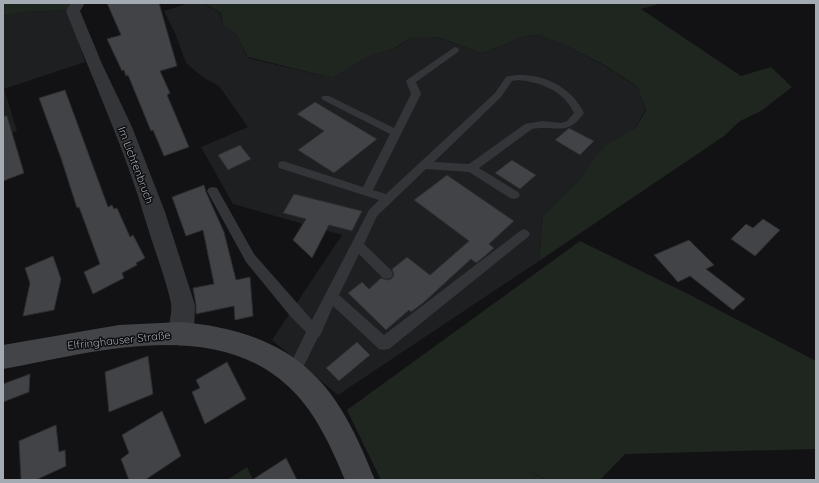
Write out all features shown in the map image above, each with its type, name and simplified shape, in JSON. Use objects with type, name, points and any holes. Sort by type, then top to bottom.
[{"type":"main road","name":"Elfringhauser Straße","points":[[3,357],[101,340],[146,335],[181,334],[205,336],[233,341],[263,354],[293,373],[310,391],[324,410],[360,480]]},
{"type":"street","name":"Im Lichtenbruch","points":[[78,3],[73,11],[94,64],[122,127],[154,212],[183,305],[181,334]]},
{"type":"lane","points":[[366,192],[416,94],[411,81],[455,50]]},
{"type":"lane","points":[[293,373],[315,332],[373,214],[498,95],[509,79],[522,77],[539,80],[567,94],[577,105],[579,113],[570,123],[561,126],[542,124],[530,126],[471,168]]},
{"type":"lane","points":[[326,98],[396,133]]},
{"type":"lane","points":[[283,165],[388,199]]},
{"type":"lane","points":[[423,165],[471,168],[514,195]]},
{"type":"lane","points":[[212,191],[250,258],[296,313],[315,332]]},
{"type":"lane","points":[[332,297],[384,344],[524,234]]},
{"type":"lane","points":[[358,246],[387,274]]},
{"type":"shaded area","points":[[3,3],[75,3],[68,10],[23,12],[3,16]]},
{"type":"shaded area","points":[[189,3],[203,3],[220,13],[223,25],[236,34],[248,58],[332,78],[370,55],[394,49],[412,37],[436,37],[482,53],[521,37],[538,35],[563,44],[605,66],[639,88],[645,111],[635,128],[605,146],[578,181],[543,216],[539,261],[338,395],[272,340],[342,235],[233,204],[201,147],[248,127],[219,86],[204,78],[186,63],[175,33],[164,11]]},
{"type":"shaded area","points":[[204,3],[662,3],[641,9],[741,76],[771,67],[792,87],[761,111],[740,121],[724,136],[539,261],[543,216],[578,181],[604,146],[635,128],[646,111],[638,87],[606,66],[563,44],[538,35],[521,37],[482,53],[437,37],[412,37],[393,49],[371,55],[332,78],[248,57],[236,34],[223,25],[221,13]]},
{"type":"shaded area","points":[[68,10],[85,62],[4,89],[17,131],[3,136],[3,16],[23,12]]},
{"type":"shaded area","points":[[580,241],[690,295],[816,361],[816,449],[625,454],[600,480],[546,480],[521,466],[545,480],[381,480],[347,410]]},
{"type":"shaded area","points":[[247,467],[253,480],[227,480]]},
{"type":"building","points":[[107,3],[159,3],[177,66],[160,71],[170,93],[167,95],[189,147],[164,156],[153,130],[151,131],[128,75],[126,76],[124,70],[122,71],[107,39],[121,35]]},
{"type":"building","points":[[65,90],[108,207],[112,205],[114,209],[117,208],[130,237],[133,235],[145,258],[136,263],[137,265],[122,273],[124,278],[93,294],[84,272],[100,264],[79,207],[77,208],[61,158],[39,98]]},
{"type":"building","points":[[315,102],[377,139],[334,173],[298,150],[324,131],[297,114]]},
{"type":"building","points":[[3,116],[7,116],[24,173],[3,181]]},
{"type":"building","points":[[569,128],[594,141],[580,155],[555,140]]},
{"type":"building","points":[[240,145],[251,159],[228,170],[218,155]]},
{"type":"building","points":[[512,160],[536,175],[520,189],[495,173]]},
{"type":"building","points":[[447,175],[514,221],[489,244],[494,248],[485,256],[476,263],[471,259],[423,303],[411,312],[409,310],[386,330],[348,293],[362,282],[369,289],[381,278],[387,280],[391,279],[394,275],[392,269],[407,257],[430,275],[469,241],[414,200]]},
{"type":"building","points":[[204,185],[224,232],[236,280],[250,277],[253,316],[235,320],[234,306],[196,314],[193,288],[214,284],[203,230],[186,236],[172,197]]},
{"type":"building","points":[[294,194],[362,211],[352,231],[329,225],[312,258],[293,240],[306,219],[283,213]]},
{"type":"building","points":[[763,219],[780,230],[755,256],[731,239],[746,224],[753,228]]},
{"type":"building","points":[[689,240],[714,265],[706,269],[745,299],[733,310],[690,276],[678,282],[654,255]]},
{"type":"building","points":[[53,256],[61,279],[54,310],[23,316],[30,283],[25,268]]},
{"type":"building","points":[[357,342],[370,355],[339,381],[326,368]]},
{"type":"building","points":[[148,356],[153,394],[109,412],[105,372]]},
{"type":"building","points":[[227,362],[246,399],[205,424],[192,392],[200,388],[196,380]]},
{"type":"building","points":[[30,374],[29,392],[3,402],[3,384]]},
{"type":"building","points":[[162,411],[181,456],[145,480],[129,480],[121,459],[129,453],[122,435]]},
{"type":"building","points":[[56,425],[59,452],[65,450],[66,466],[36,480],[21,480],[19,441]]},
{"type":"building","points":[[286,458],[297,480],[252,480]]}]
